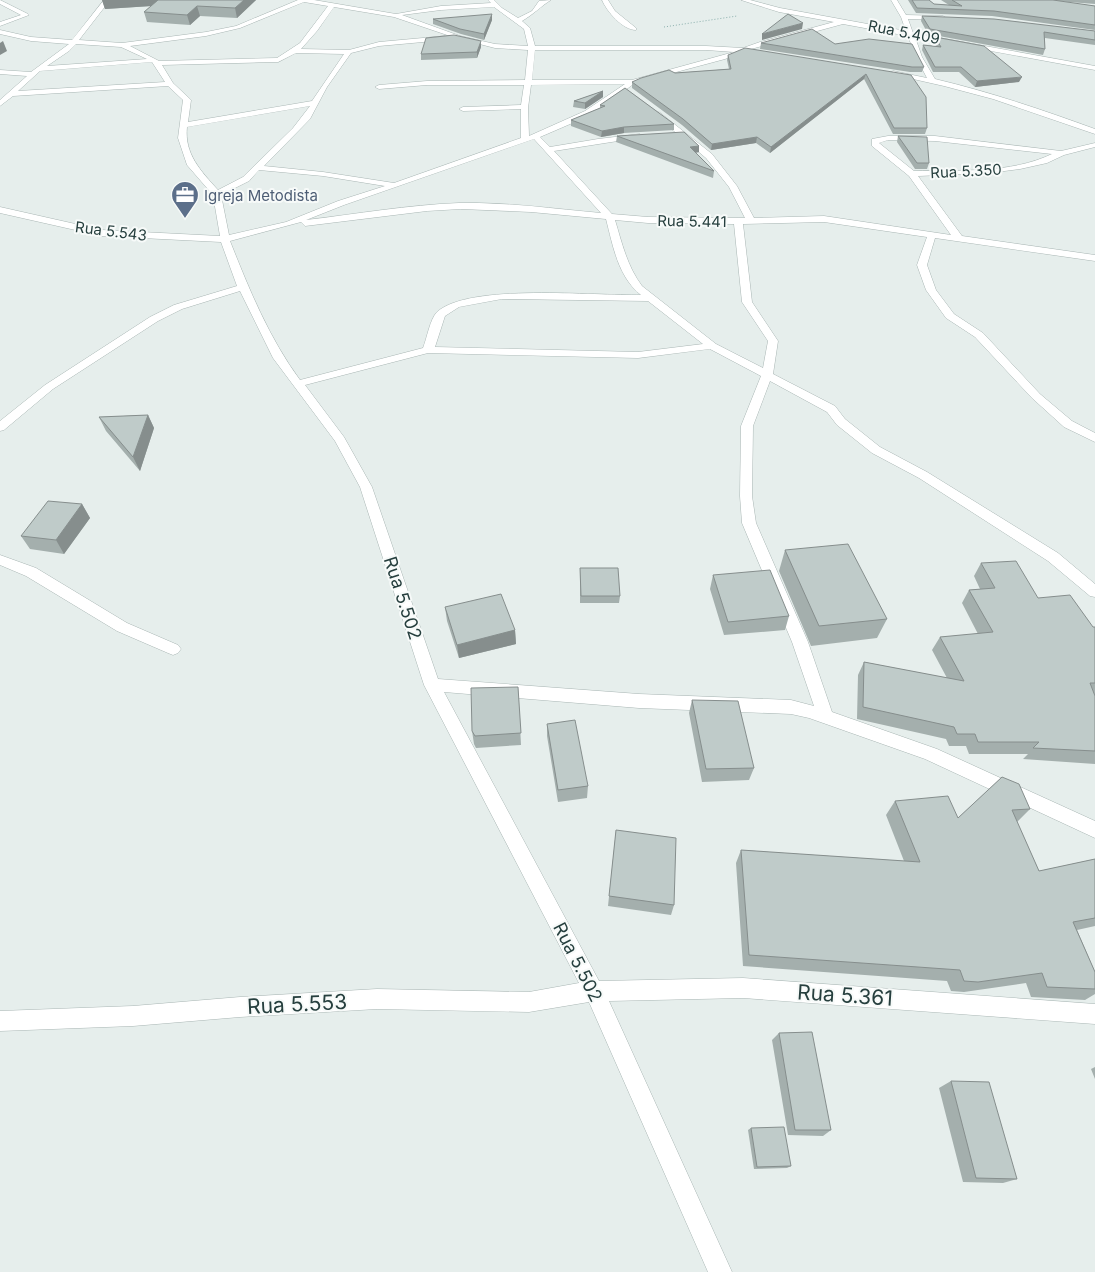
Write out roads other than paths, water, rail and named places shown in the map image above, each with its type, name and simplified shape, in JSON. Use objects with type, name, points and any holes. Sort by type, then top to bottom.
[{"type":"street","points":[[0,104],[74,42],[107,0]]},
{"type":"street","points":[[0,32],[24,38],[122,45],[227,30],[303,0],[395,15],[458,37],[495,46],[742,50],[770,54]]},
{"type":"street","points":[[517,21],[534,12],[541,2],[548,0]]},
{"type":"street","points":[[605,0],[606,6],[616,13],[621,21],[634,29]]},
{"type":"street","name":"Rua 5.409","points":[[744,0],[779,10],[1095,68]]},
{"type":"street","points":[[894,0],[904,17],[919,57],[932,80]]},
{"type":"street","points":[[0,2],[26,15],[0,24]]},
{"type":"street","points":[[395,15],[492,2],[505,15],[525,26],[531,37],[532,48],[524,107],[524,139]]},
{"type":"street","points":[[0,72],[36,72],[156,62],[268,62],[286,58],[296,51],[308,40],[332,5]]},
{"type":"street","points":[[904,17],[952,18]]},
{"type":"street","points":[[289,224],[341,202],[423,176],[535,136],[588,113],[633,82],[723,58],[742,50],[845,21]]},
{"type":"street","points":[[296,51],[349,52],[379,44],[458,37]]},
{"type":"street","points":[[122,45],[156,62],[170,84],[187,100],[182,138],[191,164],[217,194],[246,179],[296,130],[307,118],[349,52]]},
{"type":"street","points":[[888,72],[932,80],[1025,107],[1095,132]]},
{"type":"street","points":[[379,86],[427,83],[633,82]]},
{"type":"street","points":[[11,94],[170,84]]},
{"type":"street","points":[[624,87],[631,92]]},
{"type":"street","points":[[184,125],[315,104]]},
{"type":"street","points":[[463,109],[524,107]]},
{"type":"street","points":[[655,110],[686,134],[709,156],[733,186],[751,221]]},
{"type":"street","points":[[666,135],[686,134]]},
{"type":"street","points":[[548,150],[646,135]]},
{"type":"street","points":[[535,136],[610,217],[620,255],[630,277],[651,298],[712,346],[830,409],[841,422],[876,450],[924,475],[1053,557],[1095,592]]},
{"type":"street","points":[[912,174],[875,144],[875,141],[896,138],[928,139],[1061,153]]},
{"type":"street","name":"Rua 5.350","points":[[912,174],[989,171],[1020,167],[1061,153],[1095,145]]},
{"type":"street","points":[[259,168],[323,174],[394,185]]},
{"type":"street","name":"Rua 5.350","points":[[912,174],[959,238]]},
{"type":"street","name":"Rua 5.502","points":[[217,194],[225,239],[244,287],[278,358],[340,440],[366,487],[432,685],[594,991],[720,1272]]},
{"type":"street","name":"Rua 5.441","points":[[289,224],[461,206],[531,209],[610,217],[738,221],[824,219],[1095,258]]},
{"type":"street","name":"Rua 5.543","points":[[0,210],[78,229],[225,239],[289,224]]},
{"type":"street","points":[[738,221],[747,302],[773,341],[767,375],[747,426],[746,496],[749,523],[800,642],[825,715]]},
{"type":"street","points":[[932,234],[922,265],[931,290],[950,316],[979,335],[1036,396],[1068,424],[1095,438]]},
{"type":"street","points":[[0,428],[50,387],[154,320],[178,307],[244,287]]},
{"type":"street","points":[[428,350],[440,315],[456,304],[502,296],[610,299],[651,298]]},
{"type":"street","points":[[297,384],[428,350],[638,355],[712,346]]},
{"type":"street","points":[[0,560],[31,572],[122,627],[173,649]]},
{"type":"street","points":[[432,685],[639,701],[791,707],[825,715],[931,754],[1095,830]]},
{"type":"street","name":"Rua 5.361","points":[[594,991],[744,988],[1095,1014]]},
{"type":"street","name":"Rua 5.553","points":[[0,1021],[133,1016],[377,999],[529,1002],[594,991]]},
{"type":"place","name":"Igreja Metodista","points":[[185,219]]}]
